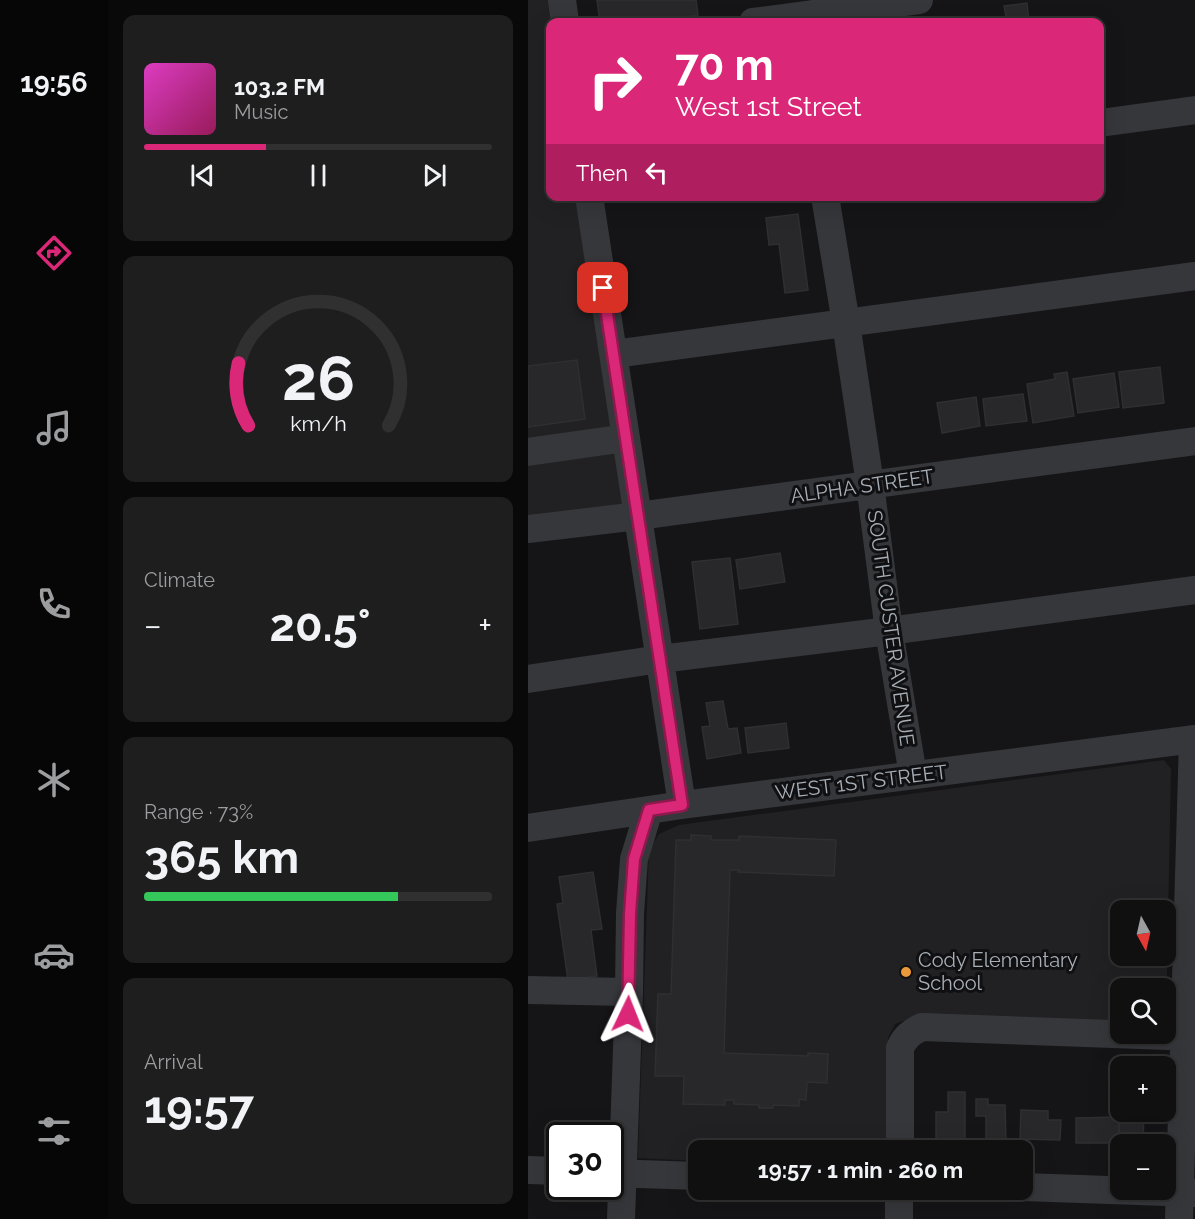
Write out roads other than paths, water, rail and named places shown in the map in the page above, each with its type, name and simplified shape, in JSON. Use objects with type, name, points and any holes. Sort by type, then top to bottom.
[{"type":"street","points":[[561,0],[564,18]]},
{"type":"street","points":[[783,18],[920,0]]},
{"type":"street","points":[[1104,122],[1195,110]]},
{"type":"street","points":[[591,201],[682,805]]},
{"type":"street","name":"SOUTH CUSTER AVENUE","points":[[826,201],[870,484],[889,631],[913,775]]},
{"type":"street","points":[[614,354],[1195,276]]},
{"type":"street","points":[[528,452],[626,438]]},
{"type":"street","name":"ALPHA STREET","points":[[528,529],[1195,441]]},
{"type":"street","points":[[528,679],[660,659],[1195,590]]},
{"type":"street","points":[[1033,1188],[1185,1202],[1194,739]]},
{"type":"street","name":"WEST 1ST STREET","points":[[528,828],[682,805],[1194,739]]},
{"type":"street","points":[[620,1122],[629,992],[630,914],[634,859],[649,810]]},
{"type":"street","points":[[528,990],[629,992]]},
{"type":"street","points":[[900,1140],[900,1048],[903,1040],[914,1030],[922,1027],[1190,1037]]},
{"type":"street","points":[[528,1170],[546,1171]]},
{"type":"street","points":[[624,1173],[688,1176]]},
{"type":"street","points":[[619,1200],[621,1219]]},
{"type":"street","points":[[899,1200],[899,1219]]},
{"type":"place","name":"Cody Elementary School","points":[[906,972]]}]
